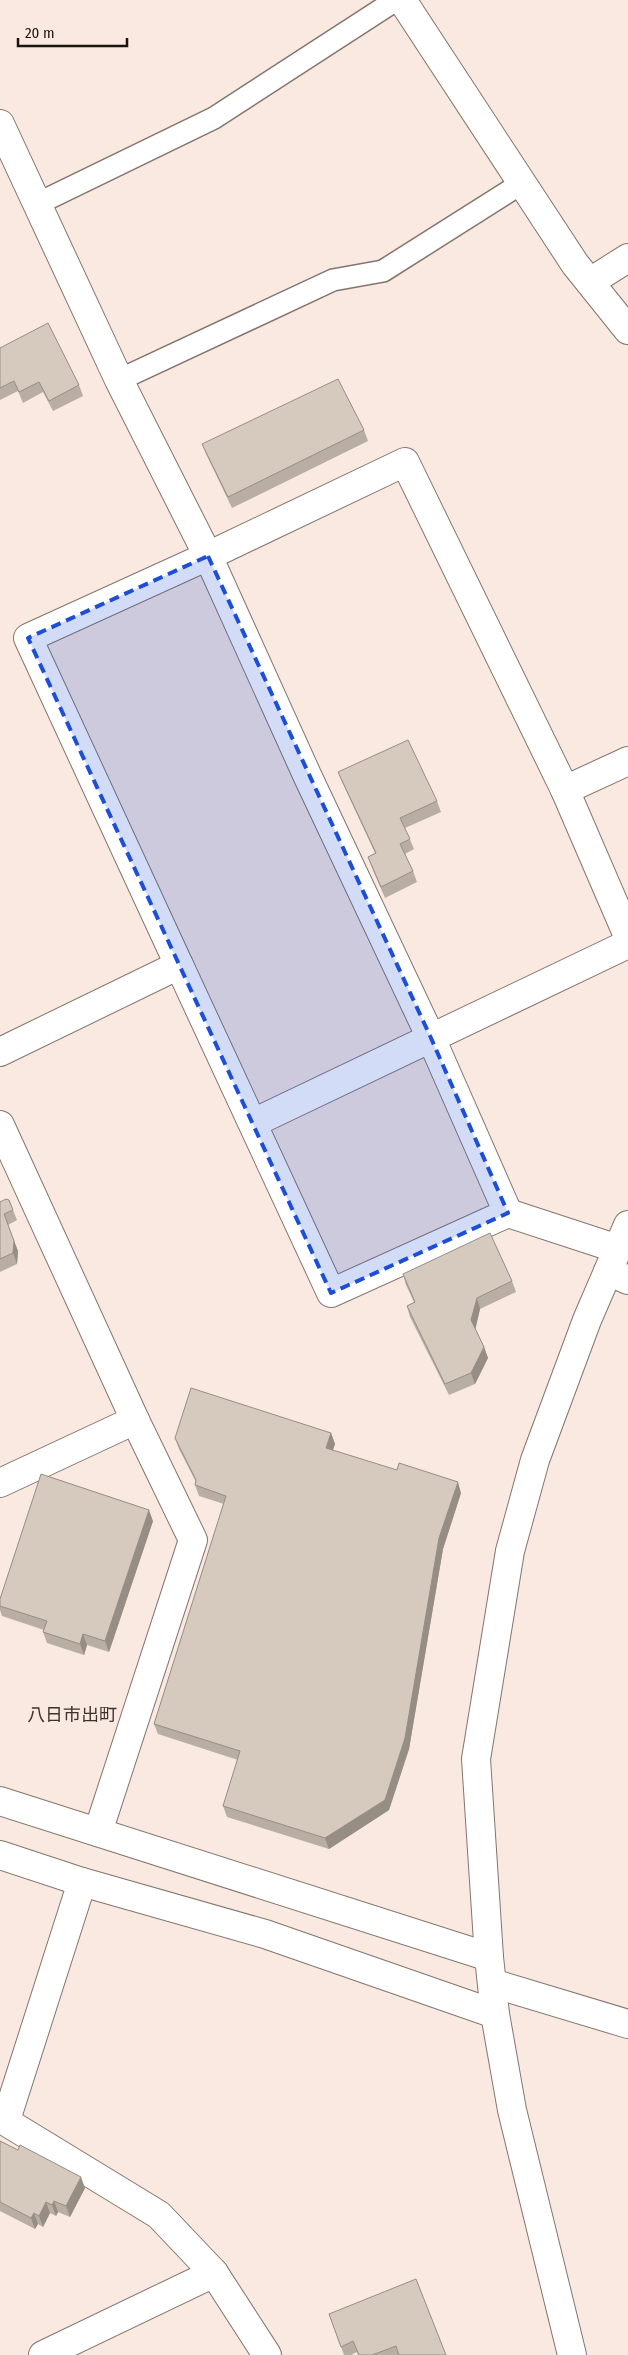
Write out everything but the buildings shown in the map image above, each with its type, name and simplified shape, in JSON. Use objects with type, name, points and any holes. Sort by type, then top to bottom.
[{"type":"street","points":[[402,0],[575,264],[600,298],[628,330]]},
{"type":"street","points":[[0,124],[118,380],[208,556],[307,775],[431,1038],[508,1213]]},
{"type":"street","points":[[590,282],[628,258]]},
{"type":"street","points":[[572,2355],[512,2110],[496,2014],[491,1970],[476,1759],[486,1686],[510,1552],[535,1460],[587,1320],[621,1256],[508,1213],[331,1292],[28,638],[208,556],[405,462],[565,790],[628,936]]},
{"type":"street","points":[[565,790],[628,761]]},
{"type":"street","points":[[253,1123],[628,944]]},
{"type":"street","points":[[0,1052],[179,965]]},
{"type":"street","points":[[0,1124],[135,1420],[193,1540],[98,1832]]},
{"type":"street","points":[[0,1483],[135,1420]]},
{"type":"street","points":[[0,1801],[98,1832],[491,1970],[628,2024]]},
{"type":"street","points":[[0,1855],[82,1882],[265,1934],[496,2014]]},
{"type":"street","points":[[82,1882],[3,2119],[159,2215],[214,2273],[267,2355]]},
{"type":"street","points":[[43,2355],[214,2273]]},
{"type":"lane","points":[[37,204],[214,118],[396,0]]},
{"type":"lane","points":[[118,380],[333,280],[383,271],[522,183]]},
{"type":"highlighted area","points":[[208,556],[431,1038],[508,1213],[331,1293],[28,638]]},
{"type":"district","name":"八日市出町","points":[[72,1715]]}]
